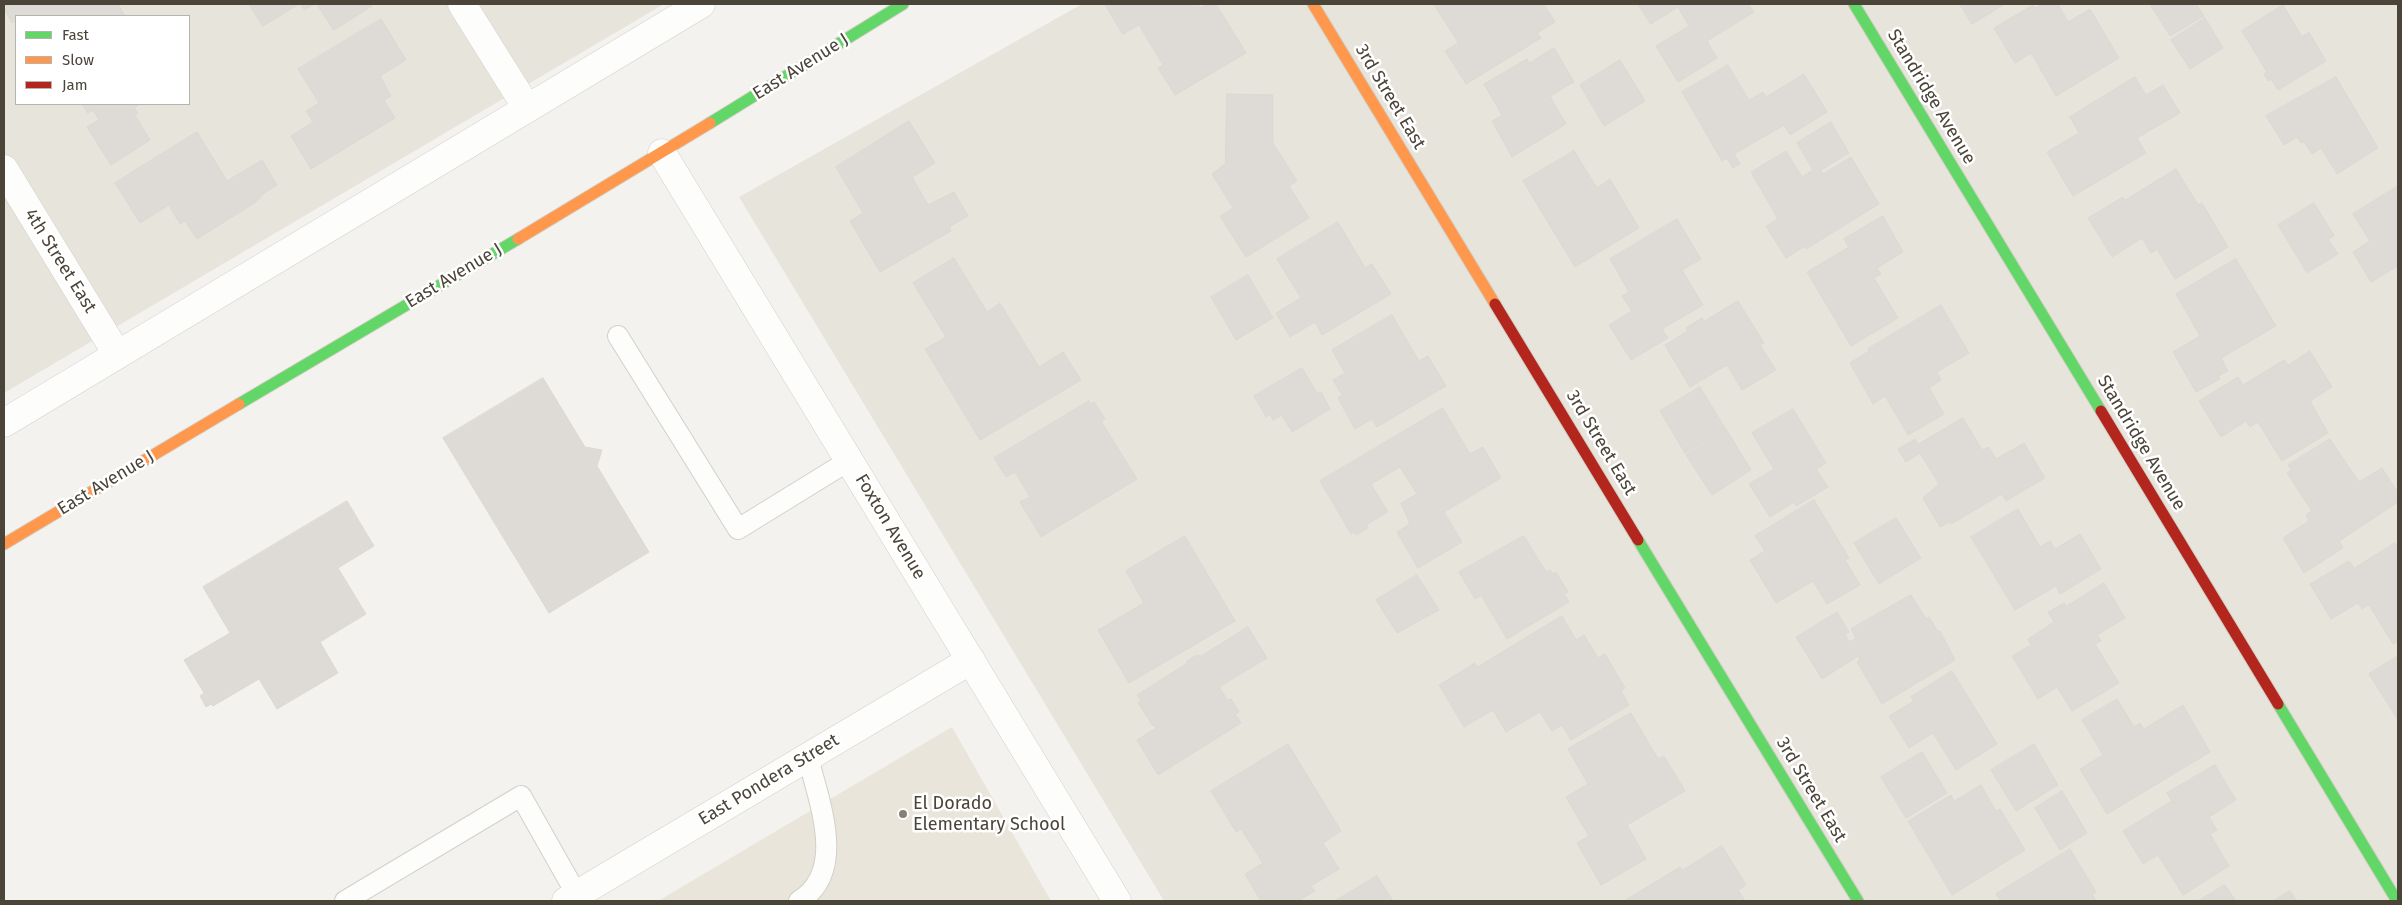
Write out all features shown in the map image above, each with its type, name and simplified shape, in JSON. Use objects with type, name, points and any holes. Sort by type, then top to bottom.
[{"type":"street","points":[[462,4],[526,108]]},
{"type":"street","points":[[4,423],[701,4]]},
{"type":"street","name":"East Avenue J","points":[[4,544],[662,152],[903,4]]},
{"type":"street","name":"3rd Street East","points":[[1313,4],[1858,901]]},
{"type":"street","name":"Standridge Avenue","points":[[1854,4],[2397,901]]},
{"type":"street","name":"Foxton Avenue","points":[[662,152],[1117,901]]},
{"type":"street","name":"4th Street East","points":[[4,169],[117,354]]},
{"type":"street","name":"East Pondera Street","points":[[572,898],[971,660]]},
{"type":"lane","points":[[618,336],[738,528],[850,460]]},
{"type":"lane","points":[[799,901],[812,892],[820,878],[825,860],[827,838],[808,757]]},
{"type":"lane","points":[[346,901],[521,796],[572,898]]},
{"type":"shaded area","points":[[4,4],[664,4],[4,393]]},
{"type":"shaded area","points":[[1082,4],[2398,4],[2398,901],[1164,901],[739,197]]},
{"type":"shaded area","name":"El Dorado Elementary School","points":[[952,727],[1051,901],[658,901]]},
{"type":"building","points":[[4,4],[118,4],[124,15],[15,15],[15,22],[14,21],[12,23],[5,10],[7,8]]},
{"type":"building","points":[[249,4],[299,4],[263,26]]},
{"type":"building","points":[[301,4],[314,4],[305,10]]},
{"type":"building","points":[[317,4],[370,4],[372,6],[334,30]]},
{"type":"building","points":[[1105,4],[1197,4],[1200,8],[1208,4],[1216,4],[1246,53],[1175,95],[1158,68],[1163,65],[1139,25],[1123,34]]},
{"type":"building","points":[[1434,4],[1544,4],[1555,22],[1537,33],[1541,38],[1466,84],[1445,51],[1458,43]]},
{"type":"building","points":[[1638,4],[1748,4],[1754,12],[1707,41],[1717,58],[1678,82],[1656,46],[1689,26],[1678,7],[1651,24]]},
{"type":"building","points":[[1960,4],[2005,4],[1972,24]]},
{"type":"building","points":[[2043,4],[2058,4],[2068,22],[2090,9],[2119,58],[2056,96],[2031,53],[2015,63],[1994,28],[2033,5],[2035,8]]},
{"type":"building","points":[[2155,4],[2196,4],[2204,16],[2170,36],[2151,6]]},
{"type":"building","points":[[2283,5],[2302,37],[2309,32],[2326,61],[2278,90],[2271,79],[2268,81],[2264,74],[2267,72],[2242,31]]},
{"type":"building","points":[[2205,18],[2223,48],[2190,69],[2171,40]]},
{"type":"building","points":[[381,19],[406,60],[380,76],[391,96],[384,100],[395,118],[311,169],[291,136],[313,122],[306,111],[319,103],[298,69]]},
{"type":"building","points":[[1554,48],[1574,82],[1550,96],[1566,124],[1512,157],[1492,121],[1502,115],[1484,84],[1527,59],[1529,63]]},
{"type":"building","points":[[1620,60],[1645,101],[1604,126],[1580,85]]},
{"type":"building","points":[[1728,65],[1749,100],[1763,92],[1766,97],[1804,74],[1827,112],[1790,135],[1784,125],[1734,154],[1740,164],[1733,168],[1727,158],[1722,161],[1682,92]]},
{"type":"building","points":[[2135,77],[2146,95],[2163,85],[2180,113],[2137,138],[2146,153],[2073,196],[2047,152],[2079,133],[2070,117]]},
{"type":"building","points":[[2336,77],[2378,148],[2337,174],[2321,148],[2312,154],[2304,142],[2301,143],[2297,137],[2284,145],[2266,116]]},
{"type":"building","points":[[1227,94],[1273,95],[1273,143],[1297,181],[1289,186],[1309,218],[1246,257],[1220,216],[1233,208],[1212,174],[1225,164]]},
{"type":"building","points":[[83,105],[138,105],[134,108],[138,113],[135,115],[150,140],[111,165],[87,127],[99,120],[93,110],[88,113]]},
{"type":"building","points":[[909,121],[935,163],[912,177],[928,205],[954,192],[968,216],[949,227],[951,231],[880,272],[850,221],[863,213],[836,167]]},
{"type":"building","points":[[1831,122],[1849,153],[1821,170],[1823,174],[1851,157],[1879,204],[1806,249],[1805,246],[1786,258],[1766,226],[1778,219],[1751,172],[1786,151],[1802,177],[1813,170],[1797,143]]},
{"type":"building","points":[[197,132],[227,181],[262,160],[277,185],[264,193],[256,202],[197,239],[185,221],[180,224],[169,205],[140,223],[115,183]]},
{"type":"building","points":[[1574,151],[1597,188],[1610,179],[1639,228],[1575,267],[1523,181]]},
{"type":"building","points":[[2176,169],[2198,205],[2202,203],[2228,247],[2175,279],[2157,249],[2151,253],[2142,238],[2112,257],[2088,218],[2123,197],[2125,200]]},
{"type":"building","points":[[2398,186],[2398,266],[2371,282],[2353,252],[2370,241],[2353,214]]},
{"type":"building","points":[[2314,203],[2334,236],[2328,239],[2338,254],[2307,273],[2278,225]]},
{"type":"building","points":[[1883,216],[1903,252],[1877,268],[1881,274],[1874,278],[1898,318],[1851,346],[1807,272],[1849,247],[1844,239]]},
{"type":"building","points":[[1677,219],[1701,259],[1682,270],[1703,305],[1662,329],[1668,338],[1631,360],[1609,325],[1632,311],[1622,296],[1629,292],[1610,259]]},
{"type":"building","points":[[1338,222],[1365,268],[1372,264],[1391,294],[1322,335],[1315,322],[1290,337],[1276,313],[1301,298],[1277,259]]},
{"type":"building","points":[[954,258],[987,312],[1000,303],[1039,367],[1063,352],[1081,380],[980,440],[925,349],[946,337],[913,283]]},
{"type":"building","points":[[2236,259],[2276,326],[2221,358],[2228,371],[2218,376],[2220,379],[2196,392],[2173,352],[2200,336],[2176,294]]},
{"type":"building","points":[[1248,275],[1273,318],[1236,340],[1211,297]]},
{"type":"building","points":[[1738,301],[1764,343],[1760,345],[1776,370],[1742,390],[1727,365],[1690,387],[1665,345],[1688,331],[1686,328],[1702,318],[1704,321]]},
{"type":"building","points":[[1941,305],[1969,353],[1937,372],[1941,380],[1929,388],[1944,414],[1908,435],[1885,396],[1873,404],[1850,363],[1869,351],[1868,349]]},
{"type":"building","points":[[1392,315],[1419,361],[1428,356],[1446,386],[1377,427],[1372,419],[1355,429],[1338,398],[1342,395],[1333,380],[1345,373],[1332,350]]},
{"type":"building","points":[[2310,351],[2332,387],[2310,401],[2328,433],[2282,461],[2258,422],[2250,427],[2246,421],[2221,437],[2199,401],[2238,377],[2243,385],[2284,360],[2288,365]]},
{"type":"building","points":[[1302,368],[1317,393],[1321,392],[1330,409],[1292,432],[1282,415],[1273,420],[1270,414],[1266,417],[1254,396]]},
{"type":"building","points":[[543,378],[585,447],[602,450],[597,466],[649,552],[549,613],[443,438]]},
{"type":"building","points":[[1700,387],[1725,428],[1685,453],[1660,411]]},
{"type":"building","points":[[1089,401],[1091,404],[1094,402],[1105,419],[1101,421],[1137,479],[1041,537],[1020,502],[1030,497],[1015,472],[1006,477],[994,458]]},
{"type":"building","points":[[1443,408],[1470,454],[1483,447],[1501,478],[1444,512],[1462,542],[1418,568],[1397,532],[1410,524],[1401,503],[1417,494],[1400,467],[1371,484],[1388,512],[1366,525],[1368,528],[1356,535],[1354,532],[1351,534],[1320,481]]},
{"type":"building","points":[[1793,409],[1826,463],[1816,469],[1828,487],[1796,506],[1794,502],[1770,517],[1749,484],[1774,469],[1752,433]]},
{"type":"building","points":[[1963,418],[1982,450],[1989,447],[1996,459],[2024,443],[2045,478],[2006,501],[2002,494],[1951,524],[1950,522],[1940,527],[1923,498],[1939,484],[1920,453],[1906,462],[1898,449],[1915,439],[1918,444]]},
{"type":"building","points":[[1726,429],[1751,470],[1712,495],[1686,455]]},
{"type":"building","points":[[2330,439],[2359,482],[2382,468],[2398,493],[2398,502],[2339,541],[2343,548],[2304,573],[2283,538],[2309,521],[2306,515],[2312,511],[2287,473],[2291,470],[2288,465]]},
{"type":"building","points":[[1814,500],[1849,558],[1845,560],[1860,585],[1827,604],[1813,581],[1776,603],[1750,560],[1765,551],[1755,536]]},
{"type":"building","points":[[347,501],[374,546],[338,568],[366,614],[320,642],[338,673],[277,709],[259,679],[213,706],[211,704],[206,707],[200,696],[204,693],[184,660],[230,633],[203,587]]},
{"type":"building","points":[[2018,509],[2040,547],[2050,541],[2055,549],[2080,534],[2101,569],[2060,594],[2056,586],[2015,610],[1971,537]]},
{"type":"building","points":[[1896,518],[1921,558],[1879,584],[1854,543]]},
{"type":"building","points":[[1185,536],[1235,621],[1129,683],[1098,630],[1144,603],[1126,571]]},
{"type":"building","points":[[1524,536],[1546,572],[1550,570],[1553,574],[1556,572],[1568,592],[1564,594],[1569,602],[1507,639],[1481,595],[1475,599],[1459,572]]},
{"type":"building","points":[[2395,543],[2398,548],[2398,641],[2393,644],[2369,605],[2362,609],[2358,603],[2331,619],[2310,584],[2349,561],[2354,568]]},
{"type":"building","points":[[1417,575],[1439,610],[1397,633],[1376,600]]},
{"type":"building","points":[[2104,583],[2125,618],[2097,635],[2101,641],[2095,644],[2119,683],[2072,711],[2057,687],[2038,699],[2012,656],[2031,645],[2028,639],[2054,622],[2048,612],[2064,603],[2066,606]]},
{"type":"building","points":[[1911,595],[1926,619],[1929,617],[1938,632],[1940,631],[1955,660],[1882,704],[1857,662],[1860,660],[1858,656],[1822,679],[1796,637],[1837,612],[1849,632],[1845,634],[1849,642],[1856,638],[1851,629]]},
{"type":"building","points":[[1562,616],[1576,640],[1584,635],[1598,658],[1605,654],[1625,688],[1621,691],[1629,705],[1571,740],[1562,725],[1552,731],[1540,712],[1506,732],[1493,710],[1464,727],[1439,685],[1475,663],[1477,667]]},
{"type":"building","points":[[1248,627],[1267,658],[1219,687],[1228,701],[1231,699],[1239,712],[1235,714],[1241,723],[1158,775],[1137,740],[1156,728],[1138,703],[1141,701],[1137,695],[1186,664],[1187,661],[1197,655],[1201,656]]},
{"type":"building","points":[[2398,656],[2398,720],[2369,674]]},
{"type":"building","points":[[1952,671],[1997,744],[1956,770],[1933,733],[1909,748],[1889,716],[1914,701],[1911,697]]},
{"type":"building","points":[[2117,699],[2134,727],[2140,723],[2144,729],[2183,705],[2210,752],[2107,814],[2080,769],[2103,755],[2082,720]]},
{"type":"building","points":[[1631,713],[1658,759],[1664,756],[1685,791],[1627,825],[1646,859],[1601,885],[1577,843],[1589,836],[1566,797],[1588,784],[1568,749]]},
{"type":"building","points":[[1288,744],[1341,831],[1323,843],[1339,869],[1311,886],[1315,891],[1298,901],[1261,901],[1245,874],[1263,863],[1241,829],[1236,832],[1211,791]]},
{"type":"building","points":[[2034,744],[2058,785],[2016,811],[1991,770]]},
{"type":"building","points":[[1922,752],[1947,793],[1906,818],[1881,777]]},
{"type":"building","points":[[2215,765],[2236,800],[2209,817],[2217,830],[2210,834],[2229,866],[2183,895],[2158,855],[2143,864],[2123,831],[2172,801],[2167,793]]},
{"type":"building","points":[[1981,785],[1996,811],[2000,809],[2025,850],[1952,895],[1908,821],[1951,795],[1954,801]]},
{"type":"building","points":[[2062,791],[2087,833],[2060,850],[2035,808]]},
{"type":"building","points":[[1722,846],[1746,885],[1738,890],[1745,901],[1624,901],[1680,867],[1682,870]]},
{"type":"building","points":[[2070,849],[2096,892],[2092,894],[2096,901],[2001,901],[1996,894]]},
{"type":"building","points":[[1377,876],[1393,901],[1335,901]]},
{"type":"building","points":[[2225,885],[2236,901],[2198,901]]},
{"type":"building","points":[[2290,891],[2297,901],[2273,901]]},
{"type":"traffic: fast","points":[[710,123],[903,4]]},
{"type":"traffic: fast","points":[[1854,4],[2101,411]]},
{"type":"traffic: fast","points":[[239,404],[518,239]]},
{"type":"traffic: fast","points":[[1638,540],[1858,901]]},
{"type":"traffic: fast","points":[[2278,704],[2397,901]]},
{"type":"traffic: slow","points":[[1313,4],[1495,304]]},
{"type":"traffic: slow","points":[[518,239],[710,123]]},
{"type":"traffic: slow","points":[[4,544],[239,404]]},
{"type":"traffic: jam","points":[[1495,304],[1638,540]]},
{"type":"traffic: jam","points":[[2101,411],[2278,704]]},
{"type":"place","name":"El Dorado Elementary School","points":[[903,814]]}]
